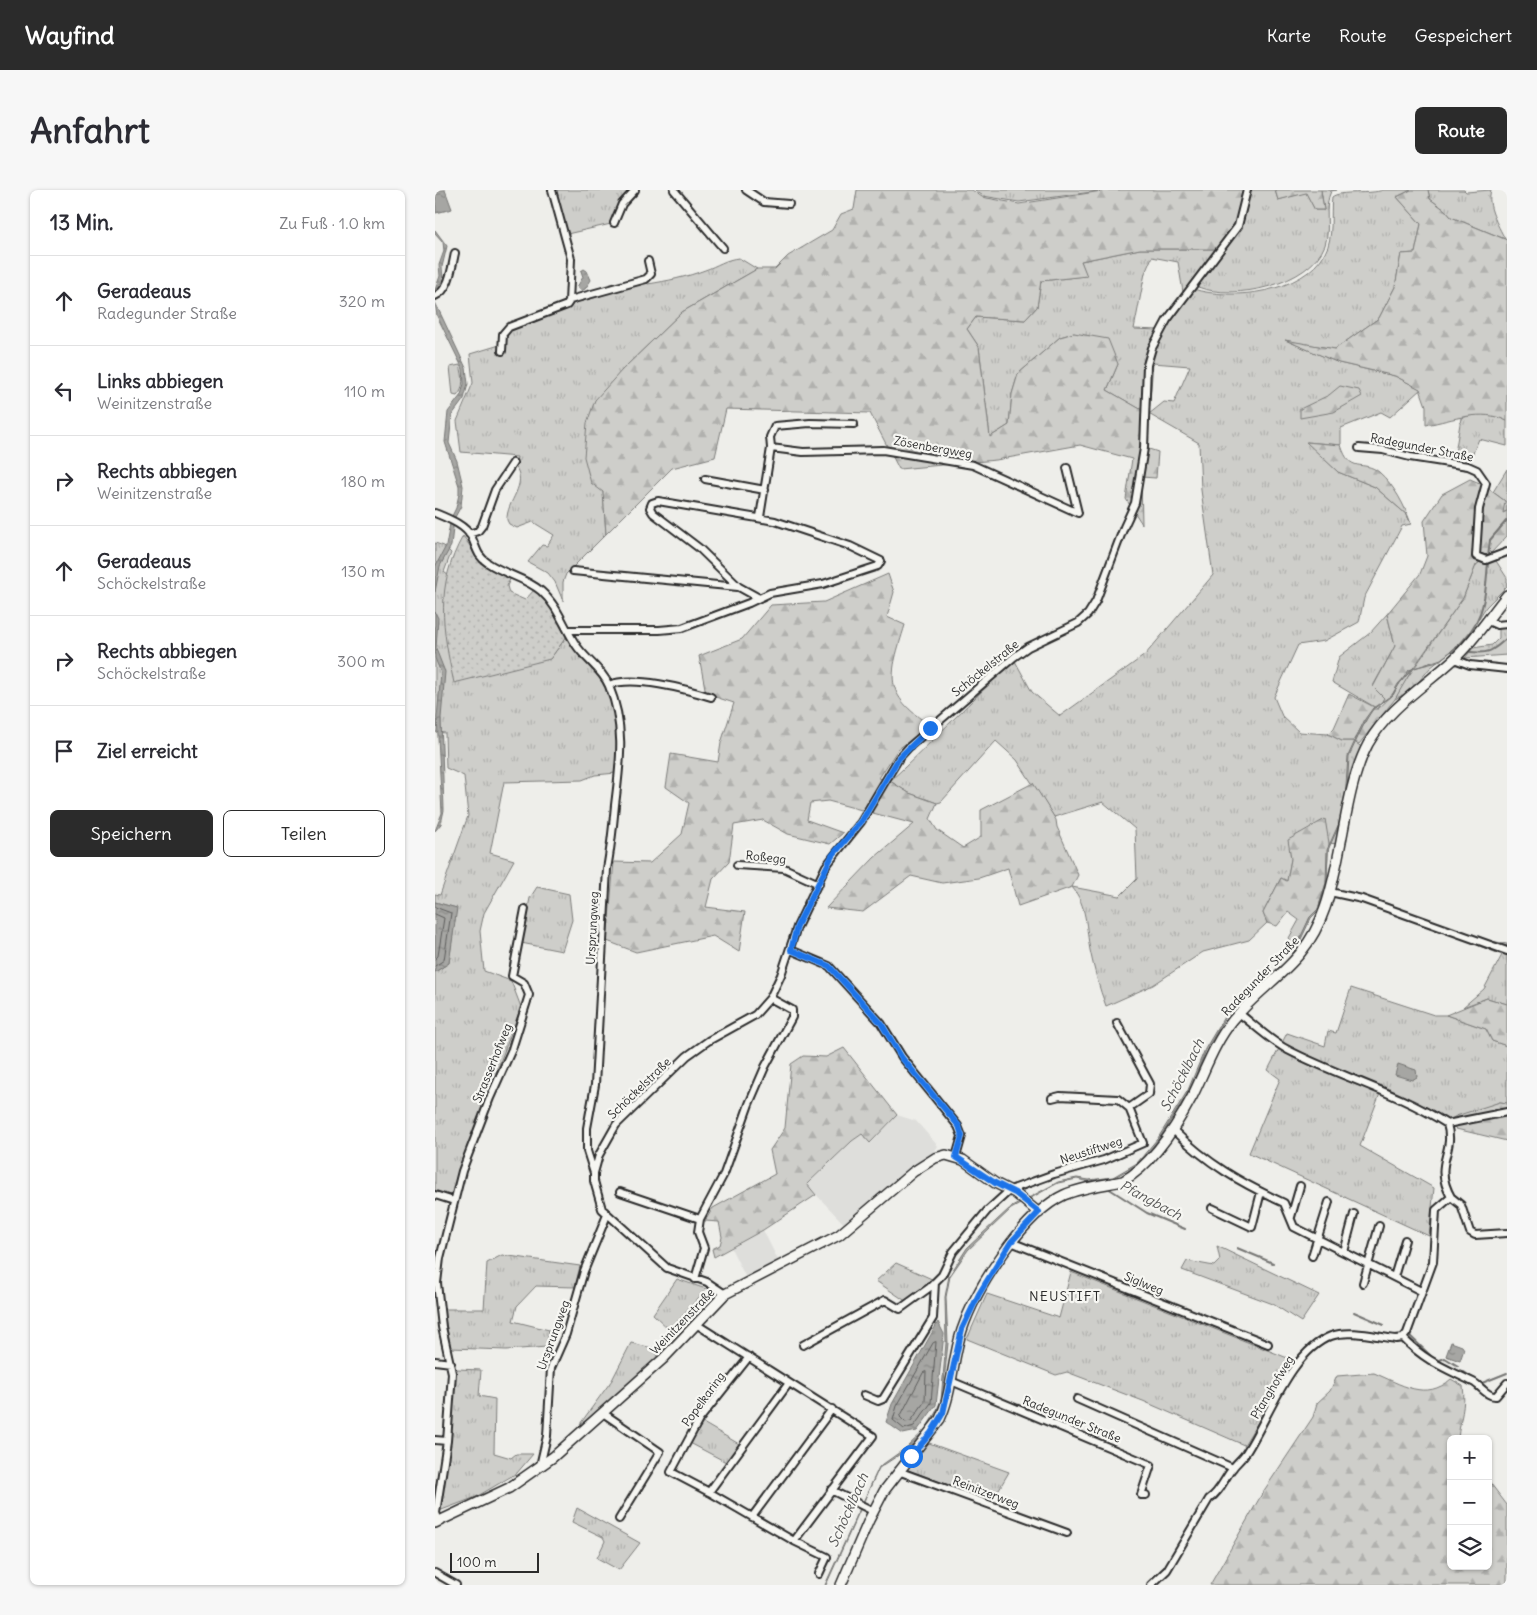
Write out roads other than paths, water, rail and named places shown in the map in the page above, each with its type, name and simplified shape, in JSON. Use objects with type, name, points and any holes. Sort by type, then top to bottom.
[{"type":"main road","name":"Radegunder Straße","points":[[841,1585],[871,1509],[898,1471],[936,1425],[946,1405],[962,1329],[983,1287],[1011,1242],[1039,1212],[1065,1195],[1123,1181],[1130,1177],[1147,1161],[1172,1129],[1192,1097],[1220,1039],[1239,1013],[1289,968],[1310,942],[1317,929],[1330,892],[1357,777],[1368,745],[1378,729],[1395,709],[1454,659],[1507,595]]},
{"type":"main road","name":"Weinitzenstraße","points":[[437,1522],[488,1499],[540,1466],[663,1359],[725,1294],[839,1235],[928,1162],[946,1155],[956,1157]]},
{"type":"main road","points":[[956,1157],[1010,1190],[1039,1212]]},
{"type":"street","points":[[501,347],[503,334],[509,327],[567,305],[569,300],[571,259],[552,190]]},
{"type":"street","points":[[614,222],[622,204],[635,190]]},
{"type":"street","points":[[674,190],[723,248]]},
{"type":"street","points":[[746,190],[764,202],[789,204]]},
{"type":"street","name":"Schöckelstraße","points":[[594,1173],[604,1144],[623,1118],[637,1107],[687,1056],[708,1041],[755,1015],[770,998],[791,950],[797,926],[832,856],[861,822],[899,758],[909,747],[1014,656],[1028,647],[1078,623],[1096,601],[1135,503],[1142,467],[1147,364],[1152,348],[1167,320],[1238,226],[1247,190]]},
{"type":"street","points":[[435,296],[439,295],[451,275],[455,253]]},
{"type":"street","points":[[569,300],[646,279],[651,274],[648,261]]},
{"type":"street","points":[[760,517],[771,448],[770,438],[775,426],[810,423],[854,424]]},
{"type":"street","name":"Zösenbergweg","points":[[771,448],[803,452],[883,450],[973,465],[1078,512],[1067,468]]},
{"type":"street","name":"Radegunder Straße","points":[[1359,448],[1383,450],[1410,458],[1468,466],[1477,470],[1486,483],[1479,509],[1475,550],[1479,559],[1488,560],[1507,552]]},
{"type":"street","points":[[469,534],[478,531],[482,526],[495,490],[513,464]]},
{"type":"street","points":[[705,479],[765,490]]},
{"type":"street","points":[[568,630],[659,630],[683,628],[759,598],[776,591],[807,587],[835,580],[878,566],[881,563],[873,555],[850,546],[760,517],[658,501],[653,502],[650,506],[653,513],[699,548],[739,587],[759,598]]},
{"type":"street","name":"Ursprungweg","points":[[435,513],[452,521],[469,534],[480,557],[541,591],[553,605],[583,655],[609,685],[615,705],[622,743],[612,843],[607,869],[595,1085],[587,1128],[587,1151],[594,1173]]},
{"type":"street","points":[[573,571],[739,587]]},
{"type":"street","points":[[1487,621],[1497,625],[1507,624]]},
{"type":"street","points":[[1454,659],[1470,666],[1507,669]]},
{"type":"street","points":[[609,685],[625,683],[667,685],[711,697]]},
{"type":"street","name":"Roßegg","points":[[737,865],[784,868],[819,884]]},
{"type":"street","points":[[1330,892],[1362,899],[1507,951]]},
{"type":"street","name":"Strasserhofweg","points":[[437,1522],[437,1508],[447,1441],[452,1387],[451,1363],[442,1327],[437,1283],[438,1257],[473,1142],[513,1048],[529,995],[524,983],[512,976],[525,909]]},
{"type":"street","points":[[791,950],[829,966],[881,1023],[902,1058],[959,1126],[962,1136],[956,1157]]},
{"type":"street","points":[[695,1279],[704,1248],[698,1232],[700,1219],[724,1174],[749,1104],[765,1067],[778,1040],[793,1017],[793,1010],[770,998]]},
{"type":"street","points":[[1239,1013],[1286,1049],[1326,1069],[1403,1099],[1447,1124],[1507,1112]]},
{"type":"street","points":[[1052,1098],[1060,1096],[1118,1099],[1129,1108],[1149,1094],[1150,1084],[1117,1023]]},
{"type":"street","name":"Neustiftweg","points":[[1010,1190],[1055,1174],[1104,1160],[1143,1143],[1129,1108]]},
{"type":"street","points":[[1447,1124],[1450,1140],[1444,1162],[1443,1181],[1451,1196],[1461,1205],[1470,1232],[1475,1235],[1507,1233]]},
{"type":"street","points":[[1172,1129],[1197,1152],[1225,1173],[1284,1203],[1294,1227],[1421,1291]]},
{"type":"street","points":[[594,1173],[602,1210],[607,1215],[667,1268],[707,1282],[725,1294]]},
{"type":"street","points":[[1291,1217],[1300,1186]]},
{"type":"street","points":[[803,1345],[885,1300],[900,1309],[942,1275],[953,1252],[987,1211],[1010,1190]]},
{"type":"street","points":[[620,1192],[700,1219]]},
{"type":"street","points":[[1212,1208],[1252,1227],[1261,1192]]},
{"type":"street","points":[[435,1195],[454,1201]]},
{"type":"street","points":[[1451,1196],[1436,1210],[1433,1262],[1403,1338],[1429,1361],[1473,1382],[1489,1396],[1495,1396],[1507,1383]]},
{"type":"street","points":[[1312,1256],[1329,1202]]},
{"type":"street","points":[[1344,1252],[1354,1214]]},
{"type":"street","name":"Ursprungweg","points":[[540,1466],[548,1431],[551,1368],[566,1334],[584,1271],[607,1215]]},
{"type":"street","points":[[1363,1283],[1379,1226]]},
{"type":"street","points":[[1394,1277],[1405,1240]]},
{"type":"street","name":"Siglweg","points":[[1011,1242],[1268,1344]]},
{"type":"street","points":[[864,1396],[878,1401],[883,1399],[887,1393],[933,1318],[935,1282]]},
{"type":"street","points":[[696,1324],[873,1436],[794,1541]]},
{"type":"street","name":"Pfanghofweg","points":[[1151,1585],[1167,1570],[1209,1499],[1215,1496],[1233,1468],[1246,1453],[1295,1366],[1313,1347],[1332,1336],[1351,1334],[1396,1339],[1403,1338]]},
{"type":"street","name":"Popelkaring","points":[[749,1357],[699,1420],[671,1472],[827,1558],[819,1574]]},
{"type":"street","points":[[435,1361],[451,1363]]},
{"type":"street","name":"Radegunder Straße","points":[[951,1381],[1151,1465],[1141,1495],[1146,1495]]},
{"type":"street","points":[[709,1492],[789,1384]]},
{"type":"street","points":[[1077,1399],[1233,1468]]},
{"type":"street","points":[[752,1517],[832,1409]]},
{"type":"street","points":[[603,1412],[660,1452],[619,1519]]},
{"type":"street","points":[[435,1440],[447,1441]]},
{"type":"street","name":"Reinitzerweg","points":[[898,1471],[1067,1534]]},
{"type":"street","points":[[831,1490],[871,1509]]},
{"type":"street","points":[[435,1573],[457,1585]]},
{"type":"water","points":[[435,190],[445,190],[452,209],[436,213]]},
{"type":"water","points":[[435,230],[447,246],[442,267],[443,281],[435,290],[440,276],[439,265],[444,251],[443,242],[435,233]]},
{"type":"water","points":[[584,269],[591,280],[585,289],[581,291],[577,287],[583,277],[581,271]]},
{"type":"water","points":[[435,302],[466,368],[468,384],[464,399],[452,415],[449,443],[457,461],[463,486],[461,506],[454,519],[451,546],[440,566],[435,592],[435,567],[446,546],[451,518],[456,508],[459,494],[459,486],[445,442],[448,412],[461,395],[464,384],[463,369],[437,316]]},
{"type":"water","points":[[435,612],[438,618],[436,649],[445,672],[441,718],[444,810],[441,824],[435,831],[442,813],[437,718],[441,673],[435,658]]},
{"type":"water","points":[[1454,649],[1438,662],[1419,667],[1441,659]]},
{"type":"water","points":[[1397,688],[1393,695],[1373,709],[1349,756],[1347,794],[1341,821],[1328,850],[1327,884],[1320,909],[1311,918],[1294,954],[1286,964],[1256,987],[1225,1018],[1206,1050],[1190,1090],[1159,1139],[1138,1164],[1113,1178],[1089,1182],[1077,1179],[1058,1183],[1011,1209],[968,1250],[950,1276],[946,1297],[948,1343],[942,1401],[926,1431],[908,1449],[879,1468],[825,1585],[879,1467],[907,1447],[925,1430],[941,1400],[946,1343],[945,1297],[949,1276],[967,1248],[1010,1208],[1058,1182],[1077,1178],[1089,1180],[1113,1177],[1137,1163],[1158,1138],[1188,1090],[1205,1049],[1224,1017],[1260,982],[1286,962],[1293,953],[1310,917],[1318,909],[1326,883],[1327,850],[1340,821],[1345,800],[1348,756],[1365,719],[1373,708],[1392,695]]},
{"type":"water","points":[[435,902],[457,908],[449,963],[435,972]]},
{"type":"water","points":[[1398,1064],[1416,1070],[1417,1077],[1412,1080],[1395,1075]]},
{"type":"water","points":[[938,1322],[944,1334],[936,1405],[917,1431],[903,1434],[886,1422],[892,1404]]},
{"type":"water","points":[[1451,1342],[1462,1346],[1464,1349],[1460,1361],[1446,1356]]},
{"type":"waterway","name":"Schöcklbach","points":[[1488,557],[1490,540],[1507,520]]},
{"type":"waterway","name":"Schöcklbach","points":[[1452,651],[1463,641],[1477,621],[1484,600],[1488,562]]},
{"type":"waterway","points":[[1470,652],[1487,652],[1507,638]]},
{"type":"waterway","name":"Pfangbach","points":[[1108,1188],[1147,1213],[1185,1229]]},
{"type":"waterway","name":"Pfangbach","points":[[1237,1248],[1273,1263]]},
{"type":"waterway","name":"Pfangbach","points":[[1354,1312],[1384,1325]]},
{"type":"waterway","name":"Pfangbach","points":[[1409,1335],[1433,1358]]},
{"type":"waterway","name":"Pfangbach","points":[[1437,1361],[1445,1358],[1458,1366]]},
{"type":"waterway","name":"Pfangbach","points":[[1461,1370],[1485,1386]]},
{"type":"waterway","points":[[1482,1383],[1507,1373]]},
{"type":"district","name":"NEUSTIFT","points":[[1065,1296]]}]
